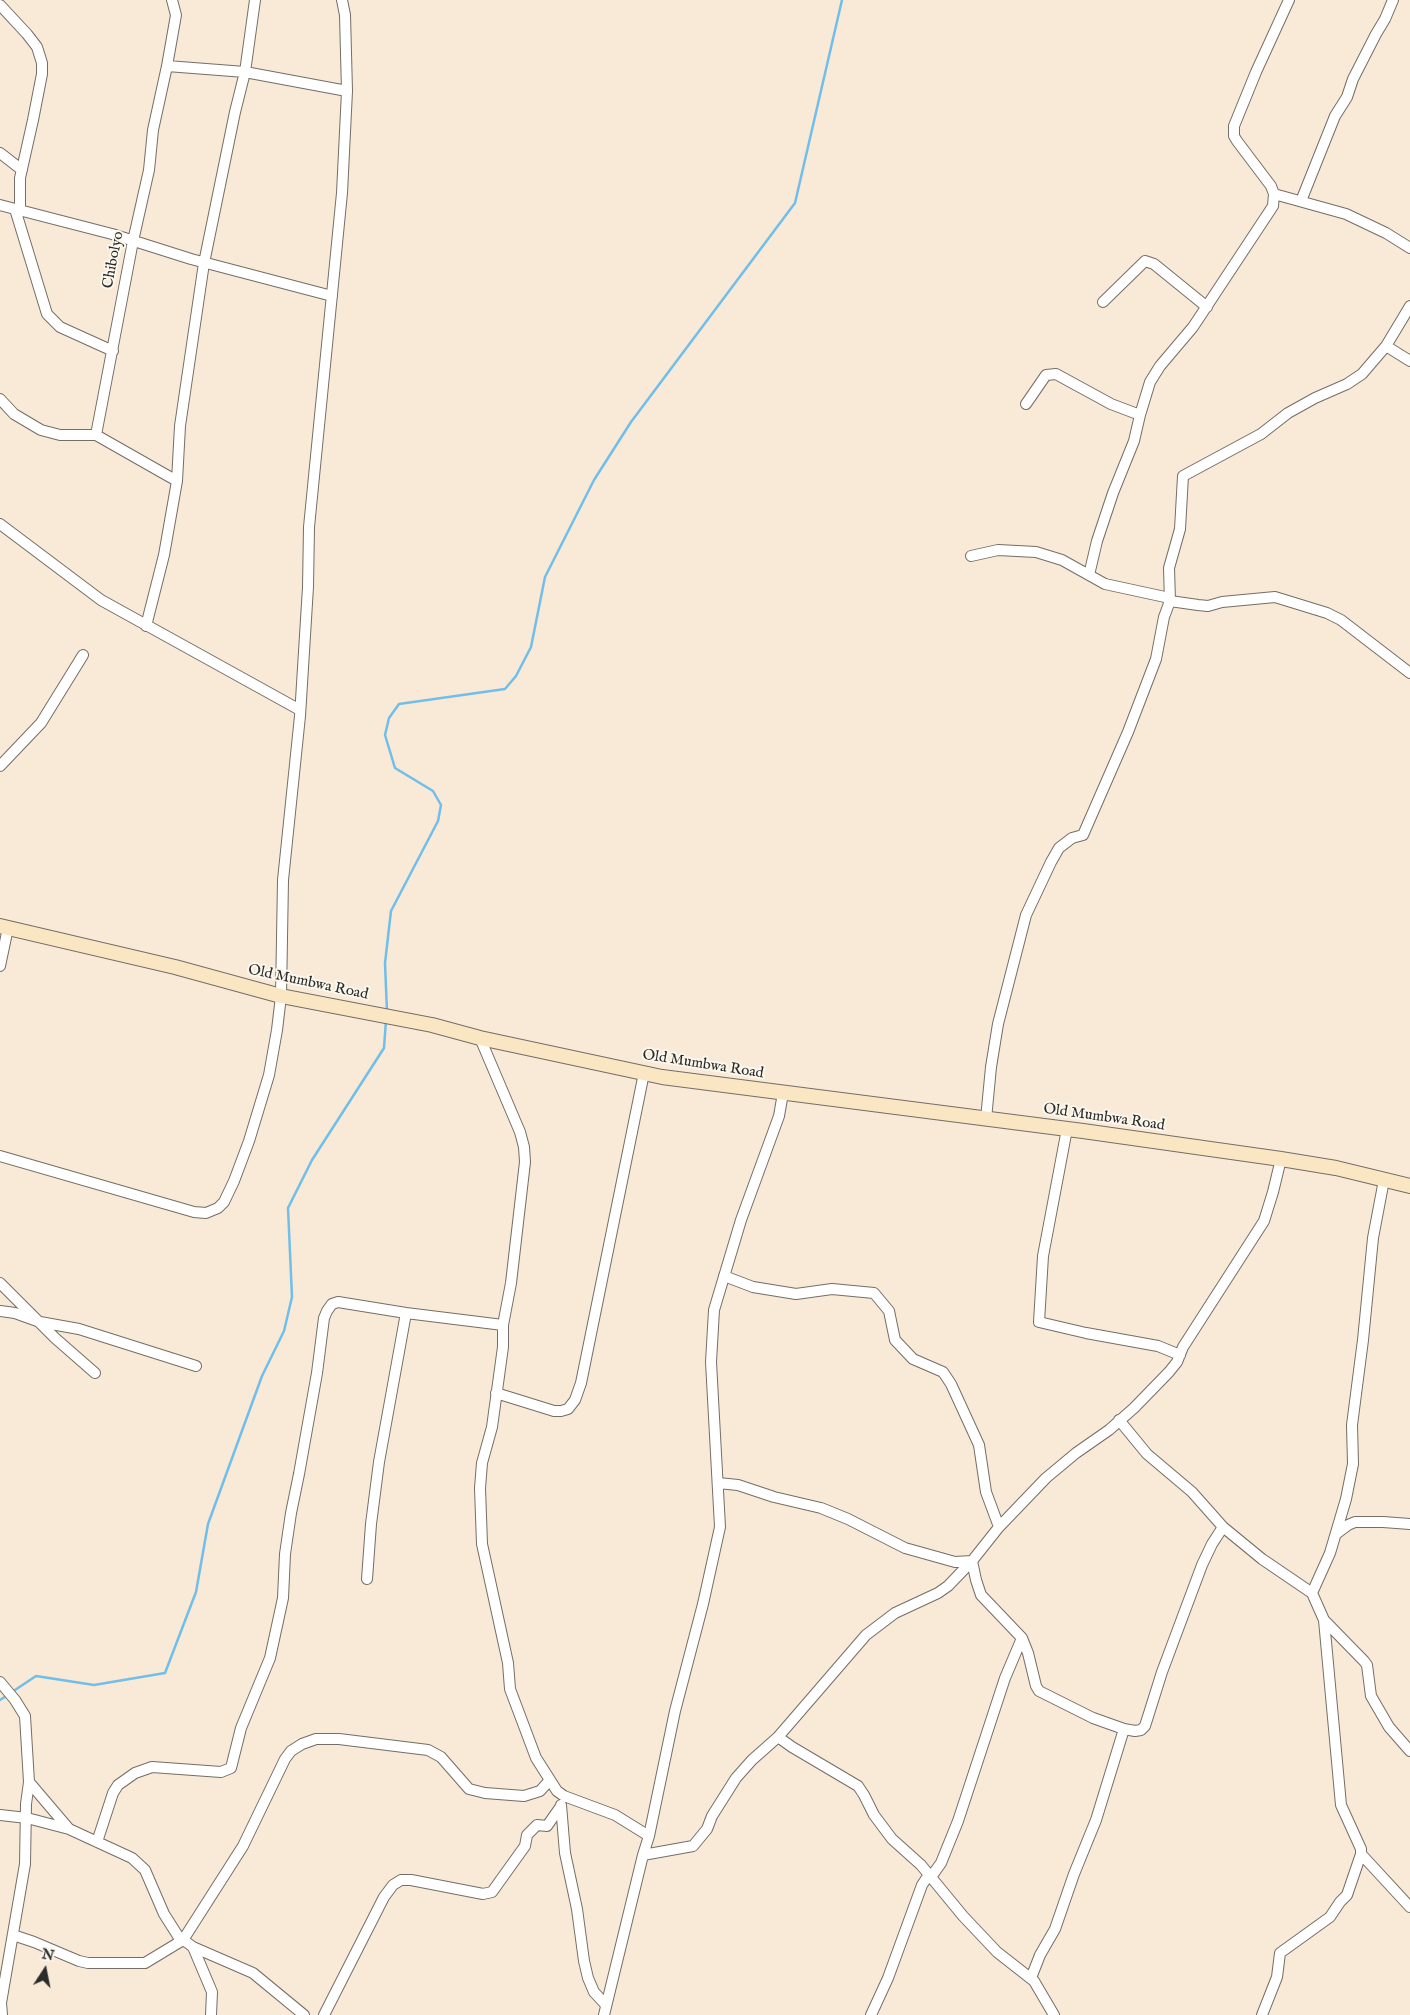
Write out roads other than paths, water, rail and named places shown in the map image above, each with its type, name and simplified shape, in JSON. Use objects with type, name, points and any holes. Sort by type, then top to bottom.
[{"type":"main road","name":"Old Mumbwa Road","points":[[4,927],[176,967],[281,996],[432,1025],[480,1038],[644,1073],[1281,1159],[1336,1168],[1410,1186]]},
{"type":"street","name":"Chibolyo","points":[[96,435],[133,241],[149,170],[153,130],[168,66],[176,15],[172,0]]},
{"type":"street","points":[[146,626],[164,555],[177,481],[180,426],[204,262],[245,72],[255,0]]},
{"type":"street","points":[[0,1156],[194,1212],[206,1213],[218,1208],[224,1202],[234,1181],[249,1141],[269,1076],[281,996],[283,880],[300,710],[308,587],[309,527],[342,193],[347,91],[342,0]]},
{"type":"street","points":[[1089,574],[1110,501],[1134,441],[1150,382],[1160,366],[1193,327],[1272,206],[1274,194],[1272,186],[1234,136],[1234,126],[1290,0]]},
{"type":"street","points":[[1302,201],[1335,116],[1347,97],[1353,79],[1393,0]]},
{"type":"street","points":[[0,5],[27,34],[37,48],[42,63],[35,112],[20,178],[18,209],[47,314],[60,327],[113,351]]},
{"type":"street","points":[[168,66],[245,72],[347,91]]},
{"type":"street","points":[[0,153],[22,170]]},
{"type":"street","points":[[1274,194],[1346,214],[1386,233],[1410,248]]},
{"type":"street","points":[[0,205],[332,296]]},
{"type":"street","points":[[1104,302],[1145,261],[1154,264],[1207,306]]},
{"type":"street","points":[[986,1119],[991,1067],[998,1024],[1026,915],[1059,848],[1072,838],[1083,834],[1128,732],[1156,659],[1164,617],[1170,601],[1169,568],[1180,529],[1183,476],[1261,434],[1288,413],[1315,398],[1347,384],[1362,374],[1386,346],[1410,306]]},
{"type":"street","points":[[1386,346],[1410,361]]},
{"type":"street","points":[[1026,404],[1046,375],[1056,374],[1111,404],[1140,415]]},
{"type":"street","points":[[0,399],[14,414],[50,434],[96,435],[177,481]]},
{"type":"street","points":[[0,524],[101,600],[300,710]]},
{"type":"street","points":[[971,556],[998,550],[1036,552],[1062,560],[1106,584],[1165,598],[1170,601],[1208,606],[1222,602],[1275,597],[1327,613],[1341,620],[1410,673]]},
{"type":"street","points":[[0,766],[41,723],[83,654]]},
{"type":"street","points":[[0,966],[4,927]]},
{"type":"street","points":[[480,1038],[517,1126],[524,1146],[525,1162],[522,1203],[503,1325],[503,1347],[492,1427],[482,1463],[480,1488],[482,1544],[508,1663],[510,1688],[536,1758],[562,1801],[565,1853],[577,1909],[584,1961],[588,1978],[605,2010]]},
{"type":"street","points":[[496,1393],[554,1411],[568,1409],[575,1400],[582,1383],[644,1073]]},
{"type":"street","points":[[605,2010],[642,1855],[649,1836],[675,1711],[703,1604],[720,1527],[711,1362],[714,1310],[741,1220],[779,1116],[783,1093]]},
{"type":"street","points":[[1067,1129],[1043,1256],[1039,1322],[1086,1334],[1158,1346],[1180,1355]]},
{"type":"street","points":[[642,1855],[693,1846],[707,1829],[712,1816],[736,1778],[752,1760],[778,1737],[866,1635],[895,1613],[938,1594],[972,1561],[999,1527],[1060,1465],[1103,1434],[1134,1408],[1168,1372],[1264,1221],[1281,1159]]},
{"type":"street","points":[[1312,1593],[1330,1554],[1354,1464],[1352,1425],[1373,1238],[1384,1180]]},
{"type":"street","points":[[724,1276],[753,1287],[796,1294],[832,1289],[874,1293],[889,1311],[894,1340],[913,1360],[943,1372],[951,1384],[979,1445],[986,1492],[999,1527]]},
{"type":"street","points":[[0,1283],[95,1373]]},
{"type":"street","points":[[97,1842],[113,1793],[118,1785],[135,1773],[152,1767],[220,1772],[230,1768],[241,1728],[270,1658],[283,1598],[285,1554],[290,1514],[317,1372],[324,1318],[332,1304],[338,1302],[406,1313],[503,1325]]},
{"type":"street","points":[[0,1311],[15,1313],[40,1322],[79,1329],[196,1366]]},
{"type":"street","points":[[367,1579],[371,1524],[379,1462],[406,1313]]},
{"type":"street","points":[[1119,1420],[1147,1454],[1192,1492],[1224,1527],[1269,1564],[1312,1593],[1324,1620],[1341,1805],[1361,1854],[1410,1907]]},
{"type":"street","points":[[718,1483],[738,1485],[774,1497],[821,1508],[848,1519],[905,1548],[955,1562],[972,1561]]},
{"type":"street","points":[[1336,1534],[1355,1522],[1410,1524]]},
{"type":"street","points":[[972,1561],[981,1595],[1022,1638],[1039,1691],[1093,1718],[1135,1731],[1141,1730],[1145,1726],[1162,1672],[1202,1565],[1212,1544],[1224,1527]]},
{"type":"street","points":[[1324,1620],[1364,1661],[1371,1696],[1389,1727],[1410,1751]]},
{"type":"street","points":[[871,2015],[888,1978],[922,1885],[926,1879],[931,1877],[941,1863],[958,1820],[1005,1678],[1022,1638]]},
{"type":"street","points":[[0,1682],[22,1708],[26,1725],[29,1782],[25,1864],[14,1935],[0,2003],[2,2015]]},
{"type":"street","points":[[1031,1978],[1040,1955],[1055,1929],[1074,1874],[1096,1820],[1124,1729]]},
{"type":"street","points":[[778,1737],[858,1786],[874,1815],[892,1839],[909,1853],[982,1937],[1003,1957],[1031,1978],[1054,2015]]},
{"type":"street","points":[[14,1935],[88,1963],[145,1963],[183,1940],[243,1846],[285,1760],[291,1751],[302,1744],[316,1739],[338,1739],[428,1750],[441,1758],[469,1788],[485,1793],[524,1796],[540,1791],[549,1781]]},
{"type":"street","points":[[29,1782],[69,1829]]},
{"type":"street","points":[[562,1801],[615,1815],[649,1836]]},
{"type":"street","points":[[324,2015],[384,1897],[392,1885],[401,1880],[411,1880],[483,1894],[492,1892],[525,1846],[527,1835],[536,1825],[547,1826],[562,1801]]},
{"type":"street","points":[[0,1815],[27,1818],[69,1829],[132,1858],[146,1870],[164,1914],[178,1936],[193,1947],[253,1973],[304,2015]]},
{"type":"street","points":[[1262,2015],[1277,1976],[1280,1953],[1330,1918],[1347,1895],[1361,1854]]},
{"type":"street","points":[[193,1947],[212,1992],[211,2015]]},
{"type":"waterway","points":[[387,1012],[385,963],[391,911],[438,821],[441,805],[433,791],[395,768],[385,735],[389,718],[399,704],[505,689],[516,676],[531,647],[545,577],[594,480],[631,422],[795,203],[842,0]]},
{"type":"waterway","points":[[12,1692],[36,1676],[94,1685],[165,1673],[196,1592],[208,1524],[262,1376],[284,1331],[292,1297],[288,1208],[312,1160],[384,1048],[386,1020]]},
{"type":"waterway","points":[[0,1700],[8,1695]]}]
